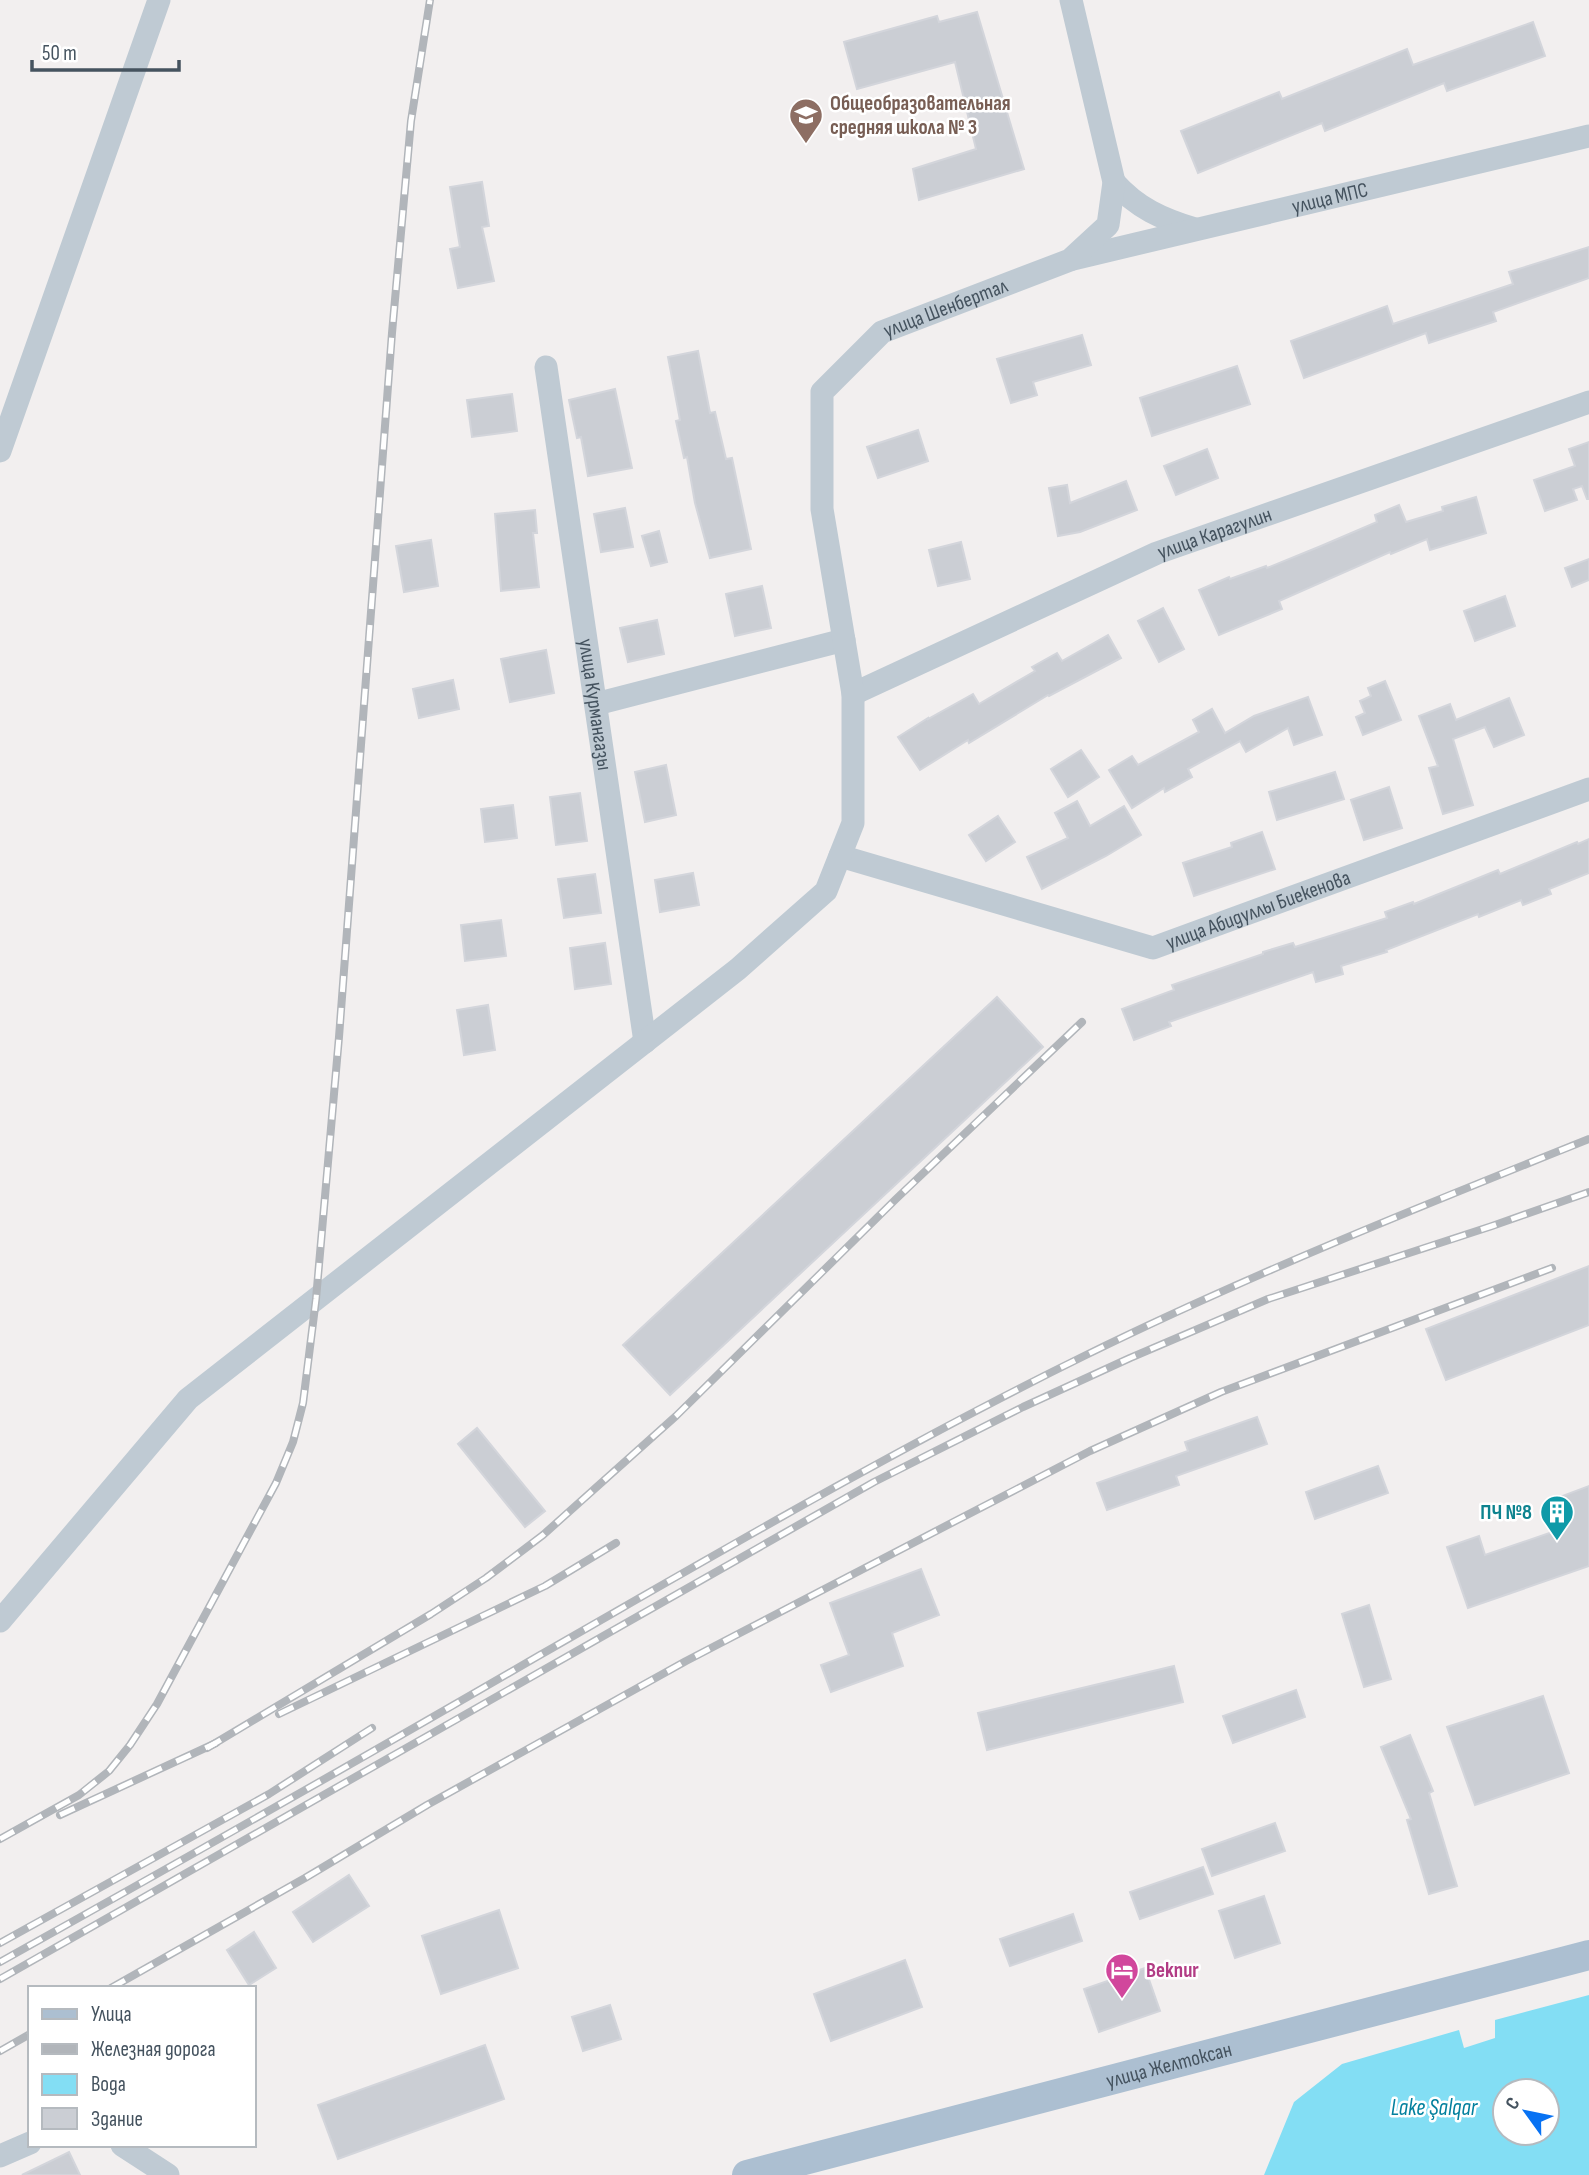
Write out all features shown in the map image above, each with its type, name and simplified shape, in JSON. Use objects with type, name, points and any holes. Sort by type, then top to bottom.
[{"type":"main road","name":"улица Желтоксан","points":[[747,2175],[800,2169],[1589,1955]]},
{"type":"street","points":[[0,451],[159,0]]},
{"type":"street","name":"улица Шенбертал","points":[[0,1621],[188,1399],[738,970],[826,891],[853,823],[853,694],[822,509],[822,393],[882,332],[1070,260],[1108,225],[1114,182],[1071,0]]},
{"type":"street","name":"улица МПС","points":[[1070,260],[1589,136]]},
{"type":"street","points":[[1114,182],[1129,198],[1148,211],[1168,221],[1196,229]]},
{"type":"street","name":"улица Курмангазы","points":[[546,367],[645,1042]]},
{"type":"street","name":"улица Карагулин","points":[[853,694],[1157,552],[1589,402]]},
{"type":"street","points":[[596,704],[844,640]]},
{"type":"street","name":"улица Абидуллы Биекенова","points":[[840,856],[1153,948],[1589,789]]},
{"type":"street","points":[[0,2156],[28,2144]]},
{"type":"street","points":[[125,2147],[168,2175]]},
{"type":"water","name":"Lake Şalqar","points":[[1589,1995],[1589,2175],[1264,2175],[1294,2102],[1342,2064],[1459,2030],[1464,2048],[1495,2038],[1495,2020]]},
{"type":"building","name":"Общеобразовательная средняя школа № 3","points":[[977,12],[1024,169],[919,200],[913,169],[976,149],[955,62],[857,89],[844,42],[937,16],[939,22]]},
{"type":"building","points":[[1533,22],[1545,56],[1447,91],[1444,83],[1325,131],[1322,123],[1198,173],[1181,131],[1279,92],[1282,99],[1407,49],[1413,65]]},
{"type":"building","points":[[482,182],[489,226],[482,227],[494,281],[458,288],[450,249],[460,247],[450,187]]},
{"type":"building","points":[[1589,247],[1589,278],[1493,312],[1496,321],[1429,343],[1426,333],[1304,378],[1291,341],[1387,306],[1393,324],[1513,284],[1509,272]]},
{"type":"building","points":[[1082,335],[1091,365],[1033,382],[1037,395],[1011,403],[997,359]]},
{"type":"building","points":[[698,351],[710,413],[715,412],[726,459],[732,458],[751,549],[710,558],[676,421],[680,420],[668,357]]},
{"type":"building","points":[[1237,366],[1250,404],[1152,436],[1140,398]]},
{"type":"building","points":[[615,389],[632,468],[588,476],[581,437],[577,438],[569,400]]},
{"type":"building","points":[[512,394],[517,431],[472,437],[467,400]]},
{"type":"building","points":[[918,430],[928,461],[878,478],[867,447]]},
{"type":"building","points":[[1589,442],[1589,499],[1582,486],[1573,489],[1577,500],[1545,511],[1534,480],[1575,466],[1569,449]]},
{"type":"building","points":[[1207,449],[1218,478],[1176,495],[1164,466]]},
{"type":"building","points":[[1126,481],[1137,510],[1080,532],[1058,536],[1049,488],[1067,485],[1070,503]]},
{"type":"building","points":[[1476,497],[1486,533],[1430,550],[1427,539],[1391,554],[1390,552],[1279,601],[1282,609],[1219,635],[1199,590],[1229,577],[1230,579],[1266,566],[1267,568],[1321,546],[1377,522],[1375,515],[1399,505],[1406,522]]},
{"type":"building","points":[[625,508],[633,547],[601,552],[594,514]]},
{"type":"building","points":[[535,510],[537,533],[533,533],[539,587],[501,591],[495,514]]},
{"type":"building","points":[[659,531],[667,562],[651,566],[642,536]]},
{"type":"building","points":[[431,540],[438,586],[404,592],[396,546]]},
{"type":"building","points":[[961,542],[970,579],[938,586],[929,550]]},
{"type":"building","points":[[1589,559],[1589,580],[1572,587],[1565,568]]},
{"type":"building","points":[[762,586],[771,628],[735,636],[726,594]]},
{"type":"building","points":[[1505,596],[1515,626],[1475,641],[1464,611]]},
{"type":"building","points":[[1163,608],[1184,649],[1159,662],[1138,621]]},
{"type":"building","points":[[657,620],[664,654],[628,662],[620,628]]},
{"type":"building","points":[[1108,635],[1121,658],[1048,695],[920,770],[898,737],[973,694],[979,704],[1035,671],[1032,667],[1057,653],[1062,661]]},
{"type":"building","points":[[546,650],[554,693],[510,702],[501,659]]},
{"type":"building","points":[[453,680],[459,709],[419,718],[413,689]]},
{"type":"building","points":[[1385,681],[1401,720],[1363,735],[1356,717],[1365,713],[1360,701],[1371,696],[1368,688]]},
{"type":"building","points":[[1308,697],[1322,735],[1294,745],[1288,728],[1246,752],[1240,741],[1188,769],[1192,777],[1165,792],[1164,788],[1132,808],[1109,770],[1132,756],[1138,765],[1199,732],[1193,720],[1212,709],[1225,733],[1254,716]]},
{"type":"building","points":[[1509,698],[1524,735],[1494,747],[1485,727],[1453,739],[1473,805],[1443,814],[1429,768],[1438,766],[1419,716],[1450,704],[1456,720]]},
{"type":"building","points":[[1081,750],[1099,777],[1068,797],[1051,769]]},
{"type":"building","points":[[666,765],[676,815],[645,822],[635,772]]},
{"type":"building","points":[[1335,772],[1344,799],[1277,820],[1269,792]]},
{"type":"building","points":[[1389,787],[1402,828],[1364,840],[1351,800]]},
{"type":"building","points":[[580,793],[587,841],[556,845],[550,797]]},
{"type":"building","points":[[1077,801],[1090,826],[1124,806],[1141,835],[1042,889],[1027,857],[1068,838],[1055,813]]},
{"type":"building","points":[[513,805],[517,838],[485,842],[481,809]]},
{"type":"building","points":[[998,816],[1015,842],[986,861],[969,835]]},
{"type":"building","points":[[1262,832],[1275,869],[1194,896],[1183,863],[1232,847],[1231,843]]},
{"type":"building","points":[[1589,839],[1589,873],[1549,889],[1551,894],[1523,905],[1521,900],[1479,917],[1478,914],[1386,950],[1387,952],[1341,966],[1343,974],[1316,982],[1313,972],[1169,1022],[1171,1026],[1134,1040],[1122,1009],[1174,990],[1172,985],[1263,952],[1293,943],[1295,947],[1387,918],[1385,912],[1413,902],[1414,904],[1498,870],[1500,874]]},
{"type":"building","points":[[693,873],[699,905],[660,912],[655,880]]},
{"type":"building","points":[[595,874],[601,913],[564,918],[558,879]]},
{"type":"building","points":[[501,920],[506,956],[465,961],[461,925]]},
{"type":"building","points":[[605,943],[611,984],[575,989],[570,948]]},
{"type":"building","points":[[997,997],[1043,1047],[670,1395],[623,1345]]},
{"type":"building","points":[[488,1005],[495,1050],[464,1055],[457,1010]]},
{"type":"building","points":[[1589,1266],[1589,1325],[1446,1380],[1426,1329]]},
{"type":"building","points":[[1257,1417],[1267,1444],[1176,1476],[1179,1485],[1107,1510],[1097,1483],[1188,1451],[1185,1442]]},
{"type":"building","points":[[477,1428],[545,1511],[525,1527],[458,1444]]},
{"type":"building","points":[[1378,1466],[1388,1493],[1315,1519],[1306,1492]]},
{"type":"building","name":"ПЧ №8","points":[[1589,1486],[1589,1566],[1468,1608],[1447,1547],[1479,1536],[1485,1555],[1567,1527],[1557,1498]]},
{"type":"building","points":[[921,1569],[939,1615],[892,1633],[903,1666],[831,1692],[821,1665],[849,1655],[830,1603]]},
{"type":"building","points":[[1369,1605],[1391,1679],[1364,1687],[1342,1614]]},
{"type":"building","points":[[1174,1666],[1183,1702],[987,1750],[978,1713]]},
{"type":"building","points":[[1296,1690],[1305,1717],[1233,1743],[1223,1716]]},
{"type":"building","points":[[1543,1696],[1569,1773],[1475,1805],[1447,1727]]},
{"type":"building","points":[[1410,1735],[1433,1791],[1429,1793],[1457,1886],[1429,1894],[1407,1820],[1411,1819],[1381,1747]]},
{"type":"building","points":[[1275,1823],[1285,1851],[1212,1876],[1202,1849]]},
{"type":"building","points":[[1203,1867],[1213,1894],[1140,1919],[1130,1892]]},
{"type":"building","points":[[349,1875],[369,1906],[313,1942],[293,1912]]},
{"type":"building","points":[[1264,1896],[1280,1943],[1235,1958],[1219,1911]]},
{"type":"building","points":[[499,1910],[518,1968],[441,1994],[422,1936]]},
{"type":"building","points":[[1073,1914],[1082,1941],[1010,1966],[1000,1939]]},
{"type":"building","points":[[254,1932],[276,1968],[249,1985],[227,1950]]},
{"type":"building","points":[[905,1960],[922,2007],[831,2041],[814,1994]]},
{"type":"building","name":"Beknur","points":[[1145,1968],[1160,2011],[1099,2032],[1084,1989]]},
{"type":"building","points":[[610,2005],[621,2039],[583,2051],[572,2017]]},
{"type":"building","points":[[485,2045],[504,2099],[338,2159],[318,2105]]},
{"type":"building","points":[[69,2152],[80,2175],[22,2175]]},
{"type":"railway","points":[[0,1839],[79,1795],[109,1771],[130,1745],[157,1704],[276,1483],[293,1442],[303,1403],[316,1299],[339,1037],[392,333],[411,121],[430,0]]},
{"type":"railway","points":[[207,1748],[431,1614],[486,1578],[543,1535],[676,1416],[896,1199],[1082,1022]]},
{"type":"railway","points":[[0,1962],[810,1501],[1015,1391],[1146,1326],[1271,1270],[1589,1139]]},
{"type":"railway","points":[[0,1979],[874,1482],[1023,1407],[1268,1299],[1589,1192]]},
{"type":"railway","points":[[115,1986],[427,1805],[686,1661],[1090,1451],[1221,1392],[1552,1268]]},
{"type":"railway","points":[[279,1714],[545,1586],[616,1543]]},
{"type":"railway","points":[[0,1943],[269,1794],[372,1728]]},
{"type":"railway","points":[[60,1815],[216,1743]]},
{"type":"railway","points":[[0,2051],[28,2035]]},
{"type":"place","name":"Общеобразовательная средняя школа № 3","points":[[806,145]]},
{"type":"place","name":"ПЧ №8","points":[[1557,1542]]},
{"type":"place","name":"Beknur","points":[[1122,2000]]}]
